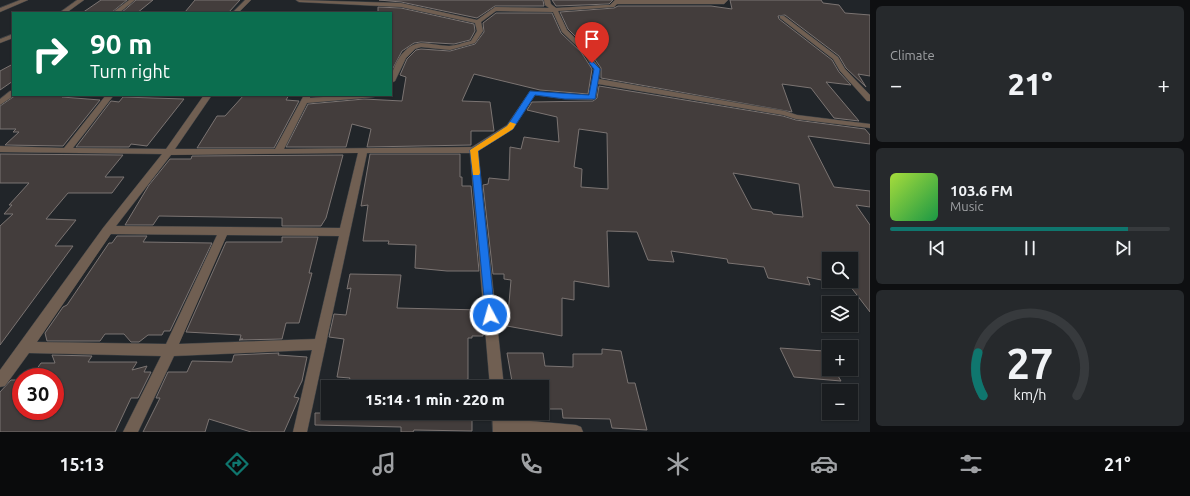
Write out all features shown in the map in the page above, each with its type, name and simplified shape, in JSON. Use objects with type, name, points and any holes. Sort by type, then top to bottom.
[{"type":"street","points":[[0,10],[25,0]]},
{"type":"street","points":[[63,12],[81,0]]},
{"type":"street","points":[[116,12],[132,0]]},
{"type":"street","points":[[236,12],[248,0]]},
{"type":"street","points":[[299,0],[363,1],[401,5],[478,22],[495,9],[556,10],[605,7],[612,6],[615,2],[644,3],[700,0],[724,2],[725,0]]},
{"type":"street","points":[[390,0],[401,5]]},
{"type":"street","points":[[0,149],[171,152],[474,150],[510,127],[533,92],[565,97],[592,98],[597,69],[584,50],[564,31],[556,10],[548,6],[547,0]]},
{"type":"street","points":[[782,17],[836,58],[842,70],[870,100]]},
{"type":"street","points":[[392,79],[403,58],[414,48],[420,45],[450,48],[474,42],[480,31],[478,22]]},
{"type":"street","points":[[0,41],[12,36]]},
{"type":"street","points":[[595,81],[785,113],[796,117],[870,126]]},
{"type":"street","points":[[0,103],[12,94]]},
{"type":"street","points":[[67,150],[109,96]]},
{"type":"street","points":[[0,381],[26,347],[108,230],[171,152],[207,96]]},
{"type":"street","points":[[278,151],[306,98],[351,96]]},
{"type":"street","points":[[306,432],[300,432],[363,150]]},
{"type":"street","points":[[474,150],[496,380]]},
{"type":"street","points":[[108,230],[345,232]]},
{"type":"street","points":[[130,432],[170,350],[224,230]]},
{"type":"street","points":[[26,347],[170,350],[319,344]]},
{"type":"street","points":[[500,424],[576,432]]},
{"type":"building","points":[[101,0],[127,0],[112,12],[83,12]]},
{"type":"building","points":[[136,0],[153,0],[138,12],[122,12]]},
{"type":"building","points":[[195,0],[240,0],[229,12],[185,12]]},
{"type":"building","points":[[379,0],[543,0],[544,6],[495,6],[477,18],[401,2]]},
{"type":"building","points":[[552,0],[613,0],[609,4],[556,6]]},
{"type":"building","points":[[730,0],[821,0],[823,3],[839,5],[845,13],[870,15],[870,76],[858,74],[866,87],[846,68],[839,56],[785,15],[778,16],[779,19],[832,60],[839,72],[851,85],[826,82],[859,121],[834,118],[811,88],[782,84],[792,112],[601,78],[601,68],[587,48],[568,29],[560,12],[614,8],[618,6],[711,6],[732,9]]},
{"type":"building","points":[[378,7],[401,8],[474,24],[475,31],[470,40],[454,44],[414,43],[402,51],[392,70],[392,12],[378,12]]},
{"type":"building","points":[[496,13],[552,13],[561,33],[581,52],[592,69],[588,94],[540,90],[474,74],[462,101],[490,102],[494,131],[471,131],[471,145],[367,147],[371,129],[352,124],[346,147],[286,147],[308,104],[364,99],[402,101],[406,77],[400,75],[407,59],[416,50],[450,51],[475,44],[484,32],[483,23]]},
{"type":"building","points":[[12,65],[12,82],[0,90],[0,71]]},
{"type":"building","points":[[599,86],[783,116],[796,120],[865,129],[870,135],[870,144],[808,136],[834,187],[870,191],[870,207],[856,205],[870,225],[870,312],[852,288],[858,288],[858,252],[822,252],[822,280],[807,277],[810,285],[768,278],[764,267],[728,263],[727,259],[671,251],[674,262],[648,260],[637,232],[607,231],[609,287],[574,281],[574,300],[562,298],[562,336],[507,326],[511,280],[504,279],[504,274],[493,274],[483,185],[488,184],[489,178],[509,180],[510,147],[521,149],[524,137],[559,142],[557,117],[527,110],[532,102],[593,101],[597,98]],"holes":[[[579,129],[607,133],[608,189],[581,187],[582,169],[574,167]],[[733,173],[799,184],[803,217],[773,214],[772,212],[752,209]]]},
{"type":"building","points":[[15,96],[64,96],[62,97],[100,100],[63,146],[5,145],[19,132],[13,132],[16,129],[0,129],[0,106]]},
{"type":"building","points":[[243,96],[288,96],[286,100],[299,101],[274,148],[197,148],[217,116],[225,116]]},
{"type":"building","points":[[123,97],[184,99],[147,146],[131,144],[129,147],[76,147],[111,101],[119,102]]},
{"type":"building","points":[[0,154],[123,155],[105,177],[124,177],[112,193],[68,193],[46,219],[76,220],[55,246],[73,246],[0,345],[0,226],[13,214],[4,214],[12,205],[9,205],[29,183],[0,183]]},
{"type":"building","points":[[370,154],[460,154],[460,177],[462,177],[462,186],[471,186],[479,271],[447,271],[415,268],[416,245],[388,244],[389,241],[363,241],[368,205],[361,206]]},
{"type":"building","points":[[343,155],[326,218],[321,226],[282,226],[282,218],[159,216],[153,225],[125,225],[149,185],[170,159],[191,159],[192,156]]},
{"type":"building","points":[[117,236],[147,236],[143,242],[212,243],[170,331],[164,331],[162,335],[148,335],[139,342],[131,342],[124,334],[105,334],[100,341],[47,341],[45,333],[63,307],[67,305],[109,243],[112,243]]},
{"type":"building","points":[[282,237],[318,237],[309,273],[312,273],[299,323],[286,323],[282,339],[239,340],[243,339],[240,339],[241,335],[186,332],[226,242],[282,242]]},
{"type":"building","points":[[350,274],[401,275],[397,308],[481,310],[483,336],[472,336],[472,338],[468,338],[468,379],[349,380],[350,378],[337,377],[344,339],[329,337],[334,314],[346,315],[351,288],[347,289]]},
{"type":"building","points":[[780,348],[822,351],[822,376],[838,376],[841,381],[794,377]]},
{"type":"building","points":[[602,349],[621,351],[628,383],[635,383],[647,430],[612,428],[610,419],[563,418],[562,409],[549,409],[549,380],[512,380],[507,353],[543,353],[545,366],[573,367],[573,354],[602,354]]},
{"type":"building","points":[[279,353],[278,355],[307,357],[302,381],[294,397],[299,398],[284,432],[251,432],[209,419],[205,432],[143,432],[160,398],[156,398],[168,372],[187,372],[192,361],[232,362],[234,355]]},
{"type":"building","points":[[52,355],[92,356],[88,362],[137,362],[132,370],[147,366],[144,372],[151,372],[138,398],[131,398],[115,432],[0,432],[0,392],[11,380],[12,420],[64,420],[64,368],[37,368],[41,363],[55,363]]},
{"type":"building","points":[[315,413],[321,413],[321,420],[472,420],[472,431],[414,430],[413,432],[401,432],[401,427],[315,425]]},
{"type":"slow traffic","points":[[476,173],[474,150],[510,127],[512,124]]},
{"type":"route","points":[[490,315],[474,150],[510,127],[533,92],[565,97],[592,98],[597,69],[592,63]]}]
